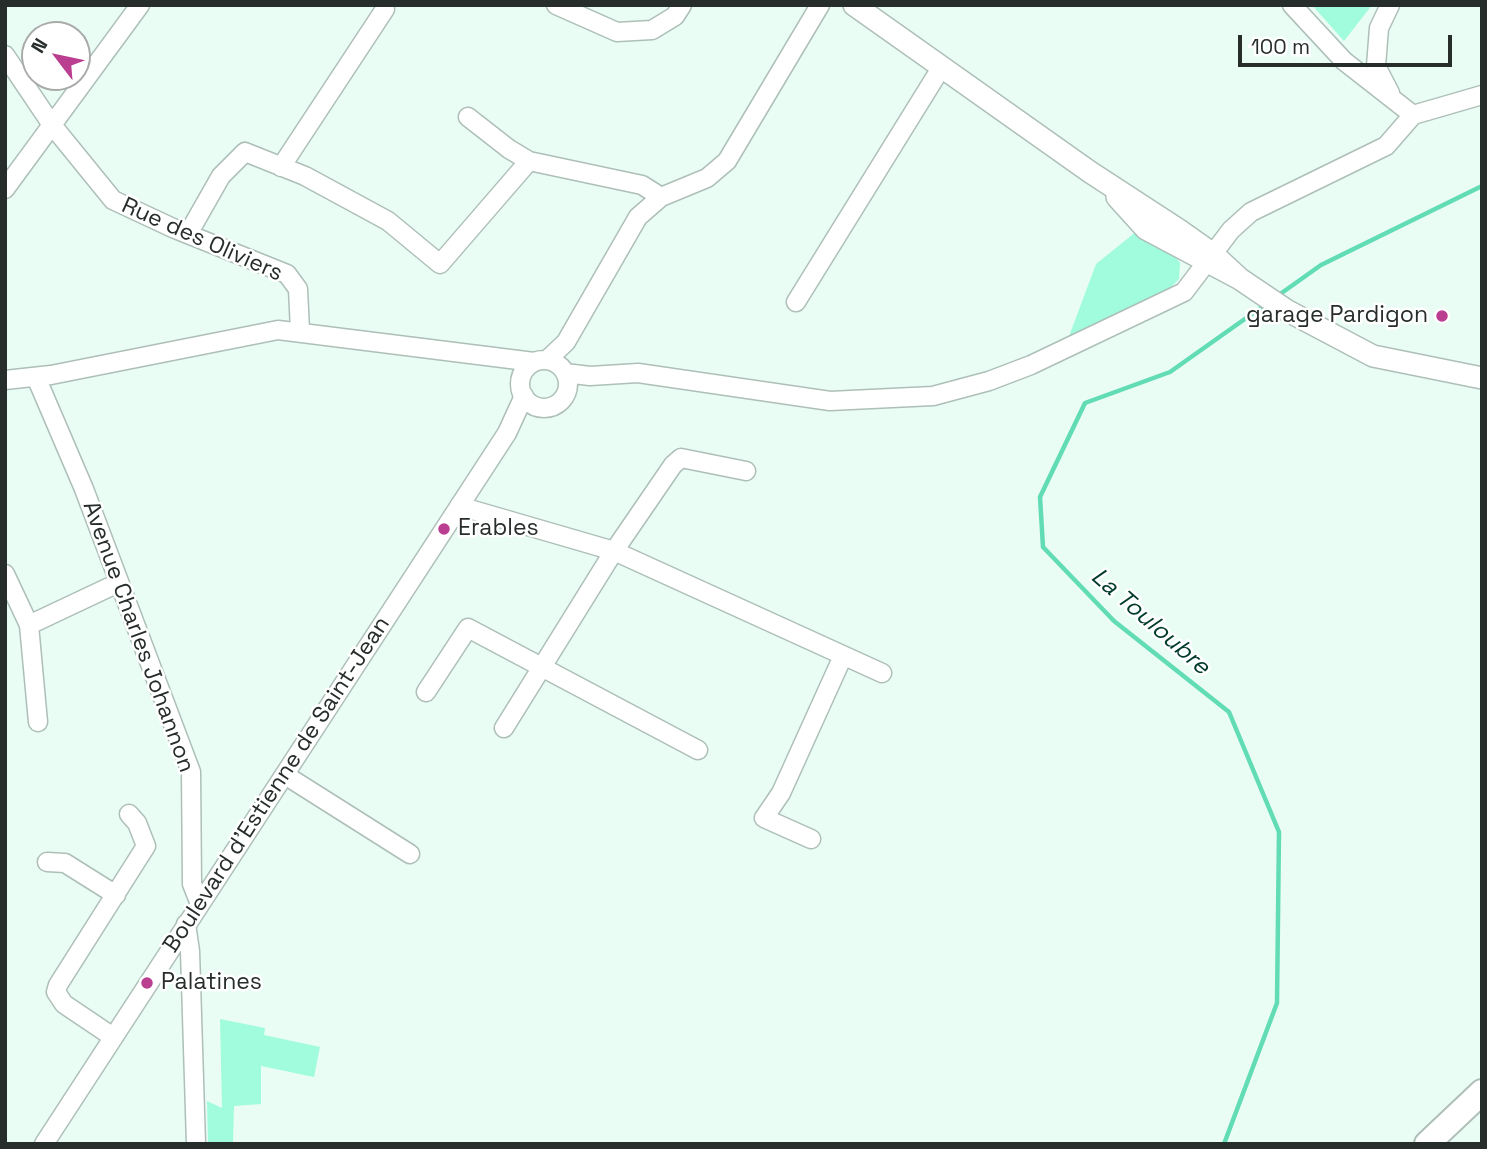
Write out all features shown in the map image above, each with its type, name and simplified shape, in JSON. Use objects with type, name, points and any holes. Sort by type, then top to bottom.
[{"type":"main road","points":[[1427,1144],[1482,1092]]},
{"type":"street","points":[[5,189],[140,5]]},
{"type":"street","points":[[556,5],[617,32],[652,30],[675,16],[682,5]]},
{"type":"street","points":[[555,370],[566,342],[638,217],[661,197],[707,178],[727,161],[820,5]]},
{"type":"street","points":[[854,5],[1090,172],[1146,229],[1210,258],[1286,310],[1373,356],[1482,378]]},
{"type":"street","points":[[1292,5],[1344,61],[1413,115]]},
{"type":"street","points":[[1390,5],[1379,28],[1376,66],[1392,97]]},
{"type":"street","points":[[281,167],[385,9]]},
{"type":"street","name":"Rue des Oliviers","points":[[5,55],[52,125],[113,200],[287,274],[298,289],[300,331]]},
{"type":"street","points":[[796,302],[941,68]]},
{"type":"street","points":[[1210,258],[1231,230],[1251,212],[1386,146],[1413,115],[1482,95]]},
{"type":"street","points":[[468,117],[529,161],[642,185],[661,197]]},
{"type":"street","points":[[188,234],[221,176],[245,152],[304,176],[387,221],[440,264],[529,161]]},
{"type":"street","name":"Boulevard d'Estienne de Saint-Jean","points":[[44,1144],[511,427],[528,396],[554,406],[560,401],[555,370],[590,376],[638,373],[831,401],[933,396],[989,381],[1031,365],[1142,313],[1184,292],[1210,258]]},
{"type":"street","points":[[5,380],[36,377],[278,330],[492,356],[555,370]]},
{"type":"street","points":[[492,356],[528,396]]},
{"type":"street","points":[[528,396],[524,372],[555,370]]},
{"type":"street","name":"Avenue Charles Johannon","points":[[36,377],[84,489],[191,772],[192,884],[200,904]]},
{"type":"street","points":[[504,728],[614,551],[673,465],[681,458],[746,471]]},
{"type":"street","points":[[459,506],[614,551],[882,673]]},
{"type":"street","points":[[5,574],[29,625],[38,722]]},
{"type":"street","points":[[29,625],[118,583]]},
{"type":"street","points":[[426,692],[468,628],[698,750]]},
{"type":"street","points":[[811,839],[764,818],[781,793],[844,656]]},
{"type":"street","points":[[285,775],[410,854]]},
{"type":"street","points":[[113,1037],[64,1004],[56,992],[63,976],[146,846],[137,822],[129,814]]},
{"type":"street","points":[[47,862],[65,863],[116,895]]},
{"type":"street","points":[[186,924],[190,951],[196,1144]]},
{"type":"green space","points":[[1312,5],[1372,5],[1344,41]]},
{"type":"green space","points":[[1137,231],[1174,255],[1180,263],[1179,279],[1169,289],[1068,339],[1096,264]]},
{"type":"green space","points":[[220,1019],[265,1028],[264,1035],[320,1047],[314,1077],[261,1066],[261,1104],[234,1106],[233,1144],[208,1144],[207,1101],[222,1108]]},
{"type":"waterway","name":"La Touloubre","points":[[1276,297],[1321,265],[1482,186]]},
{"type":"waterway","name":"La Touloubre","points":[[1224,1144],[1277,1003],[1279,832],[1229,712],[1114,621],[1043,547],[1040,497],[1085,403],[1170,372],[1266,304]]},
{"type":"place","name":"garage Pardigon","points":[[1442,316]]},
{"type":"place","name":"Erables","points":[[444,529]]},
{"type":"place","name":"Palatines","points":[[147,983]]}]
